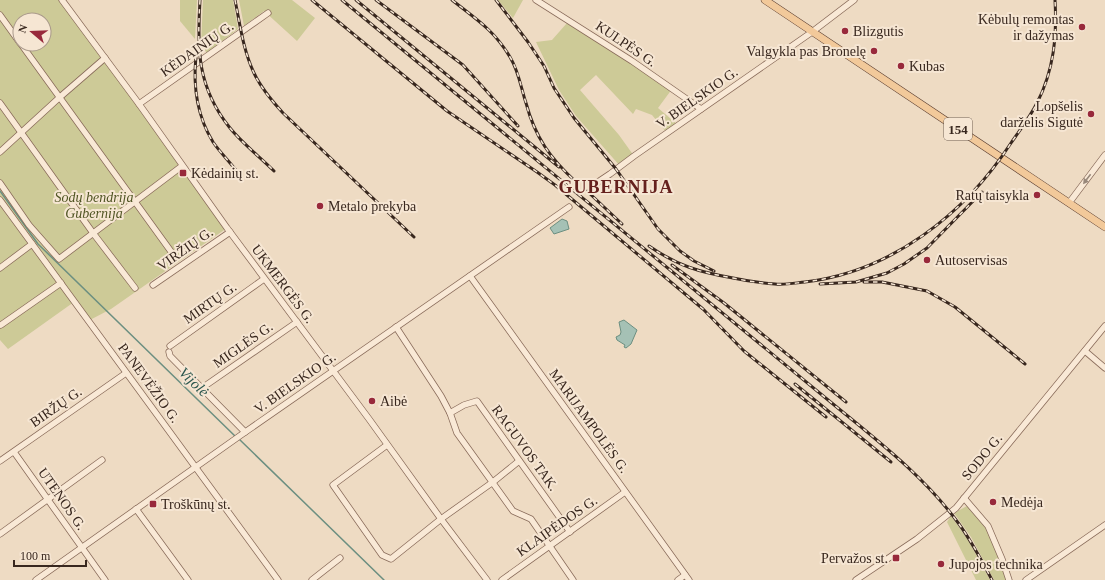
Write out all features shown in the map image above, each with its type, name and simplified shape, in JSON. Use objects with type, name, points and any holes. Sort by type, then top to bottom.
[{"type":"main road","name":"154","points":[[765,0],[1105,227]]},
{"type":"street","name":"UKMERGĖS G.","points":[[62,0],[106,58],[264,279],[487,580]]},
{"type":"street","name":"KULPĖS G.","points":[[536,0],[632,61],[701,109]]},
{"type":"street","name":"V. BIELSKIO G.","points":[[592,186],[812,32],[854,0]]},
{"type":"street","name":"KĖDAINIŲ G.","points":[[139,104],[268,13]]},
{"type":"street","points":[[0,15],[12,32]]},
{"type":"street","points":[[27,52],[176,257]]},
{"type":"street","points":[[0,152],[106,58]]},
{"type":"street","points":[[0,103],[93,233],[135,288]]},
{"type":"street","points":[[1069,203],[1105,155]]},
{"type":"street","points":[[0,183],[29,225],[59,259],[182,166]]},
{"type":"street","name":"PANEVĖŽIO G.","points":[[0,200],[2,208],[32,244],[278,580]]},
{"type":"street","name":"V. BIELSKIO G.","points":[[36,580],[569,207]]},
{"type":"street","name":"VIRŽIŲ G.","points":[[153,286],[230,232]]},
{"type":"street","points":[[0,268],[32,244]]},
{"type":"street","name":"MARIJAMPOLĖS G.","points":[[470,276],[687,578]]},
{"type":"street","name":"MIRTŲ G.","points":[[202,388],[169,351],[264,279]]},
{"type":"street","points":[[1,325],[61,284]]},
{"type":"street","name":"MIGLĖS G.","points":[[202,388],[297,322]]},
{"type":"street","name":"SODO G.","points":[[856,580],[932,527],[956,508],[1105,326]]},
{"type":"street","points":[[396,327],[441,396],[450,413],[457,432],[513,511],[531,519],[574,580]]},
{"type":"street","points":[[1085,351],[1105,368]]},
{"type":"street","name":"BIRŽŲ G.","points":[[0,460],[14,452],[126,373]]},
{"type":"street","points":[[202,388],[240,436]]},
{"type":"street","name":"RAGUVOS TAK.","points":[[450,413],[464,405],[477,401],[570,532]]},
{"type":"street","points":[[387,445],[333,486],[382,555],[391,559],[441,519],[493,482],[519,461]]},
{"type":"street","name":"UTENOS G.","points":[[14,452],[105,580]]},
{"type":"street","points":[[0,534],[49,500],[102,460]]},
{"type":"street","name":"KLAIPĖDOS G.","points":[[502,580],[626,492]]},
{"type":"street","points":[[964,498],[988,526],[1002,558],[1009,580]]},
{"type":"street","points":[[136,509],[188,580]]},
{"type":"street","points":[[1026,580],[1105,525]]},
{"type":"street","points":[[312,580],[340,558]]},
{"type":"street","points":[[678,580],[687,578]]},
{"type":"green space","name":"Sodų bendrija Gubernija","points":[[0,0],[62,0],[227,228],[111,309],[88,321],[74,302],[8,349],[0,340]]},
{"type":"green space","points":[[180,0],[197,0],[195,39],[180,21]]},
{"type":"green space","points":[[203,0],[233,0],[238,29],[207,53],[201,46]]},
{"type":"green space","points":[[239,0],[292,0],[315,18],[297,41],[264,11],[244,26]]},
{"type":"green space","points":[[498,0],[523,0],[513,18]]},
{"type":"green space","points":[[567,23],[672,89],[658,108],[678,125],[667,133],[652,115],[636,109],[633,114],[596,75],[580,90],[619,135],[634,156],[620,166],[576,116],[559,90],[536,42],[552,40]]},
{"type":"green space","points":[[967,506],[986,527],[1007,580],[994,580],[971,537],[954,513]]},
{"type":"green space","points":[[951,516],[968,540],[990,580],[976,580],[947,522]]},
{"type":"shaded area","points":[[562,219],[567,221],[569,229],[554,234],[550,228]]},
{"type":"shaded area","points":[[624,320],[637,330],[631,344],[626,348],[624,347],[625,345],[617,340],[616,337],[620,335],[621,332],[619,322]]},
{"type":"waterway","name":"Vijolė","points":[[0,191],[38,244],[236,437]]},
{"type":"waterway","name":"Vijolė","points":[[239,439],[384,580]]},
{"type":"railway","points":[[200,0],[199,51],[205,82],[211,98],[219,113],[235,134],[274,171]]},
{"type":"railway","points":[[235,0],[242,37],[250,64],[257,79],[267,94],[283,113],[414,237]]},
{"type":"railway","points":[[312,0],[447,111],[555,185],[703,309],[744,351],[826,417]]},
{"type":"railway","points":[[342,0],[900,460],[946,507],[973,545],[992,580]]},
{"type":"railway","points":[[356,0],[559,167]]},
{"type":"railway","points":[[376,0],[463,65],[518,126]]},
{"type":"railway","points":[[452,0],[477,19],[498,39],[516,68],[530,115],[539,137],[558,164],[576,182]]},
{"type":"railway","points":[[496,0],[544,66],[554,88],[574,118],[616,169],[658,229],[680,251],[694,261],[714,271]]},
{"type":"railway","points":[[649,246],[670,259],[699,271],[744,280],[779,284],[805,282],[837,276],[867,266],[896,252],[923,235],[948,216],[972,193],[992,169],[1028,118],[1043,91],[1051,65],[1055,40],[1055,0]]},
{"type":"railway","points":[[196,56],[195,78],[197,100],[203,122],[213,142],[235,169]]},
{"type":"railway","points":[[587,191],[622,224]]},
{"type":"railway","points":[[820,284],[856,282],[887,273],[904,264],[927,248],[982,192]]},
{"type":"railway","points":[[672,265],[724,303],[846,402]]},
{"type":"railway","points":[[864,282],[882,282],[927,291],[955,307],[1025,364]]},
{"type":"railway","points":[[795,384],[891,462]]},
{"type":"place","name":"Kėbulų remontas ir dažymas","points":[[1082,27]]},
{"type":"place","name":"Blizgutis","points":[[845,31]]},
{"type":"place","name":"Valgykla pas Bronelę","points":[[874,51]]},
{"type":"place","name":"Kubas","points":[[901,66]]},
{"type":"place","name":"Lopšelis darželis Sigutė","points":[[1091,114]]},
{"type":"place","name":"Kėdainių st.","points":[[183,173]]},
{"type":"place","name":"Ratų taisykla","points":[[1037,195]]},
{"type":"place","name":"Metalo prekyba","points":[[320,206]]},
{"type":"place","name":"Autoservisas","points":[[927,260]]},
{"type":"place","name":"Aibė","points":[[372,401]]},
{"type":"place","name":"Medėja","points":[[993,502]]},
{"type":"place","name":"Troškūnų st.","points":[[153,504]]},
{"type":"place","name":"Pervažos st.","points":[[896,558]]},
{"type":"place","name":"Jupojos technika","points":[[941,564]]},
{"type":"district","name":"GUBERNIJA","points":[[616,187]]}]
